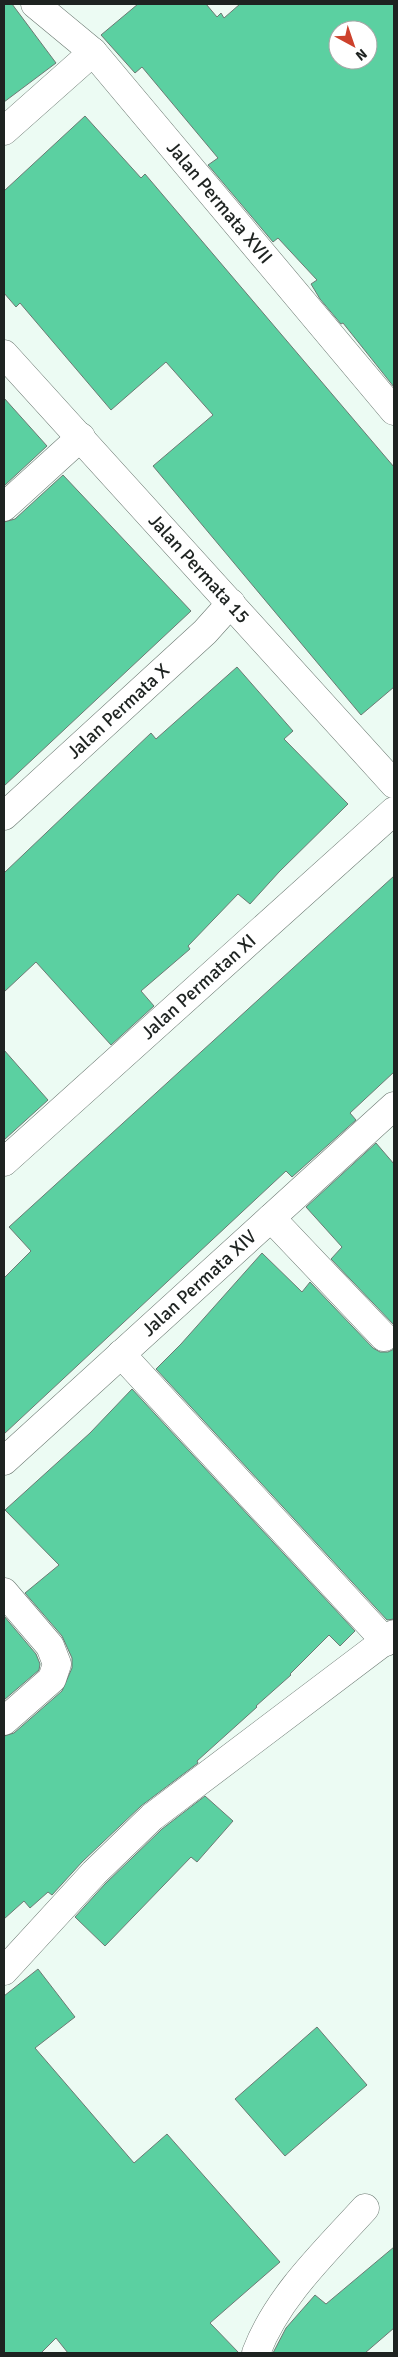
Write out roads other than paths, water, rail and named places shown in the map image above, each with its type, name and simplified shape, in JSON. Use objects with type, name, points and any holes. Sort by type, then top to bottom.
[{"type":"street","name":"Jalan Permata XVII","points":[[35,4],[93,52],[394,411]]},
{"type":"street","points":[[4,131],[93,52]]},
{"type":"street","name":"Jalan Permata 15","points":[[4,354],[394,784]]},
{"type":"street","points":[[4,507],[80,437]]},
{"type":"street","name":"Jalan Permata X","points":[[4,816],[205,632],[231,603]]},
{"type":"street","name":"Jalan Permatan XI","points":[[4,1162],[394,811]]},
{"type":"street","name":"Jalan Permata XIV","points":[[4,1461],[394,1106]]},
{"type":"street","points":[[271,1218],[384,1337]]},
{"type":"street","points":[[4,1971],[94,1873],[152,1817],[390,1638],[121,1354]]},
{"type":"street","points":[[4,1592],[50,1646],[57,1664],[52,1679],[4,1721]]},
{"type":"street","points":[[256,2353],[263,2334],[299,2283],[364,2208]]}]
